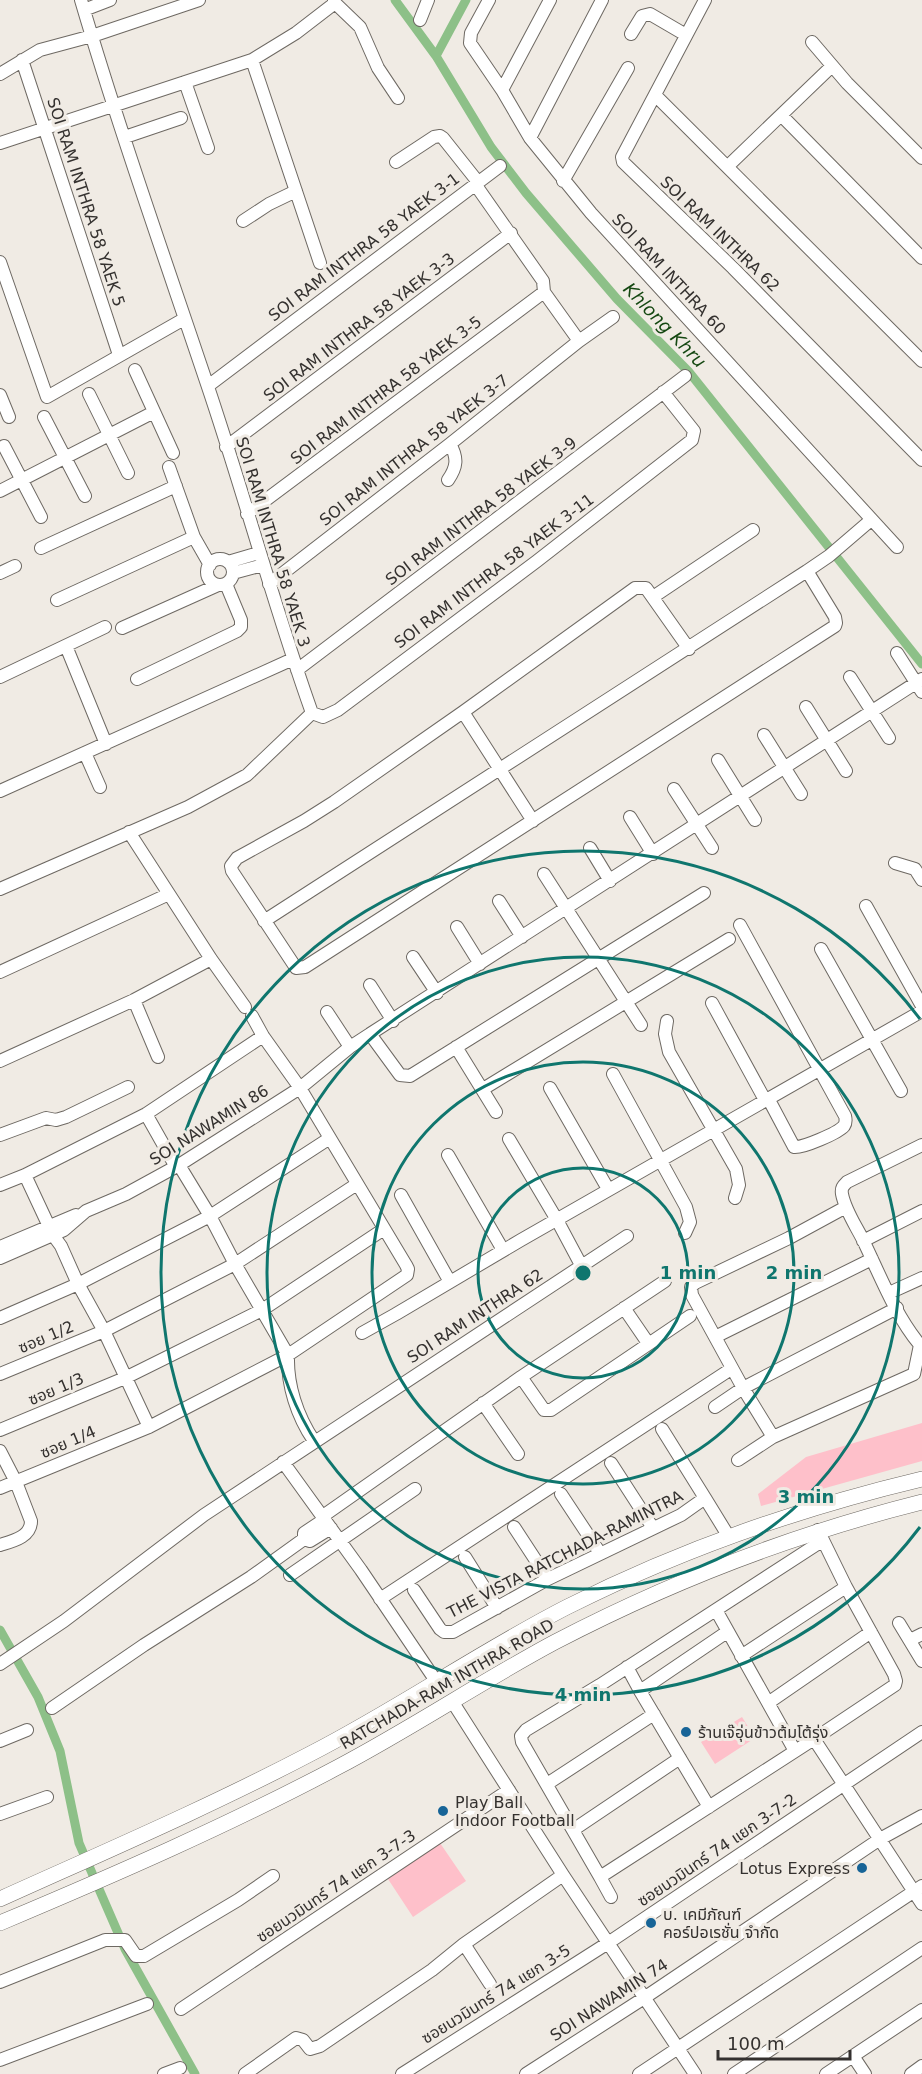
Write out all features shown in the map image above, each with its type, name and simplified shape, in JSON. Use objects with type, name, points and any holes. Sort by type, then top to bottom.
[{"type":"main road","name":"RATCHADA-RAM INTHRA ROAD","points":[[0,1899],[232,1793],[311,1754],[500,1643],[622,1581],[729,1537],[841,1500],[922,1479]]},
{"type":"main road","name":"RATCHADA-RAM INTHRA ROAD","points":[[0,1923],[104,1879],[300,1787],[371,1749],[553,1643],[637,1601],[731,1562],[820,1536],[922,1502]]},
{"type":"street","points":[[82,5],[110,0]]},
{"type":"street","points":[[0,74],[40,50],[92,36],[199,0]]},
{"type":"street","points":[[420,20],[428,0]]},
{"type":"street","name":"SOI RAM INTHRA 60","points":[[489,0],[469,40],[530,138],[563,181],[897,547]]},
{"type":"street","points":[[502,90],[550,0]]},
{"type":"street","points":[[530,138],[602,0]]},
{"type":"street","name":"SOI RAM INTHRA 62","points":[[705,0],[622,157],[626,167],[733,268],[922,460]]},
{"type":"street","points":[[0,143],[252,60],[296,33],[335,2],[360,27],[378,68],[398,98]]},
{"type":"street","name":"SOI RAM INTHRA 58 YAEK 3","points":[[82,5],[184,320],[208,386],[261,559],[312,713]]},
{"type":"street","points":[[631,34],[642,16],[650,14],[686,35]]},
{"type":"street","points":[[812,42],[831,67],[922,158]]},
{"type":"street","name":"SOI RAM INTHRA 58 YAEK 5","points":[[22,60],[119,355]]},
{"type":"street","points":[[252,60],[320,263]]},
{"type":"street","points":[[728,166],[831,67]]},
{"type":"street","points":[[563,181],[628,68]]},
{"type":"street","points":[[185,82],[208,148]]},
{"type":"street","points":[[655,95],[922,361]]},
{"type":"street","points":[[781,115],[922,258]]},
{"type":"street","points":[[126,137],[181,118]]},
{"type":"street","points":[[396,162],[434,137],[440,136],[477,183],[500,166]]},
{"type":"street","name":"SOI RAM INTHRA 58 YAEK 3-1","points":[[208,386],[477,183],[543,281],[544,292],[579,341]]},
{"type":"street","points":[[243,221],[296,190]]},
{"type":"street","name":"SOI RAM INTHRA 58 YAEK 3-3","points":[[226,447],[511,234]]},
{"type":"street","points":[[0,262],[47,396],[184,320]]},
{"type":"street","name":"SOI RAM INTHRA 58 YAEK 3-5","points":[[247,514],[544,292]]},
{"type":"street","name":"SOI RAM INTHRA 58 YAEK 3-7","points":[[269,584],[613,316]]},
{"type":"street","points":[[135,370],[173,453]]},
{"type":"street","name":"SOI RAM INTHRA 58 YAEK 3-9","points":[[0,791],[295,665],[685,376]]},
{"type":"street","name":"SOI RAM INTHRA 58 YAEK 3-11","points":[[312,713],[323,717],[338,710],[546,554],[692,440],[694,431],[663,392]]},
{"type":"street","points":[[89,394],[128,473]]},
{"type":"street","points":[[0,395],[9,417]]},
{"type":"street","points":[[0,490],[154,412]]},
{"type":"street","points":[[44,417],[85,496]]},
{"type":"street","points":[[448,480],[457,463],[456,454],[450,444]]},
{"type":"street","points":[[4,446],[41,518]]},
{"type":"street","points":[[169,467],[194,537],[210,565],[209,577],[226,576]]},
{"type":"street","points":[[41,548],[176,486]]},
{"type":"street","points":[[264,921],[689,649],[829,556],[872,520]]},
{"type":"street","points":[[653,597],[753,530]]},
{"type":"street","points":[[57,600],[194,537]]},
{"type":"street","points":[[122,628],[261,559]]},
{"type":"street","points":[[137,679],[241,627],[242,620],[226,576],[216,560],[210,565]]},
{"type":"street","points":[[0,573],[15,566]]},
{"type":"street","points":[[689,649],[646,588],[635,588],[463,712],[324,808],[233,862],[232,871],[296,968],[305,967],[835,626],[835,617],[807,571]]},
{"type":"street","points":[[0,677],[105,627]]},
{"type":"street","points":[[66,646],[106,744]]},
{"type":"street","points":[[897,653],[920,685]]},
{"type":"street","points":[[850,677],[889,738]]},
{"type":"street","name":"SOI NAWAMIN 86","points":[[0,1247],[67,1228],[86,1211],[126,1194],[177,1166],[300,1088],[350,1047],[370,1034],[653,854],[827,739],[920,685]]},
{"type":"street","points":[[806,707],[846,771]]},
{"type":"street","points":[[463,712],[532,821]]},
{"type":"street","points":[[0,890],[188,807],[248,776],[312,713]]},
{"type":"street","points":[[764,735],[801,794]]},
{"type":"street","points":[[85,753],[100,787]]},
{"type":"street","points":[[718,760],[755,820]]},
{"type":"street","points":[[674,789],[712,848]]},
{"type":"street","points":[[630,817],[653,854]]},
{"type":"street","points":[[129,832],[211,959],[300,1088],[384,1229]]},
{"type":"street","points":[[590,848],[610,881]]},
{"type":"street","points":[[895,863],[915,869],[922,880]]},
{"type":"street","points":[[544,874],[641,1025]]},
{"type":"street","points":[[370,1034],[400,1075],[406,1077],[704,893]]},
{"type":"street","points":[[0,972],[169,894]]},
{"type":"street","points":[[499,901],[522,937]]},
{"type":"street","points":[[362,1333],[608,1189],[873,1039],[922,1008],[866,906]]},
{"type":"street","points":[[712,1003],[794,1147],[800,1147],[843,1127],[846,1123],[845,1116],[740,925]]},
{"type":"street","points":[[457,927],[480,964]]},
{"type":"street","points":[[483,1089],[729,939]]},
{"type":"street","points":[[821,949],[901,1090]]},
{"type":"street","points":[[413,957],[436,993]]},
{"type":"street","points":[[0,1061],[134,1000],[211,959]]},
{"type":"street","points":[[370,985],[393,1021]]},
{"type":"street","points":[[134,1000],[158,1057]]},
{"type":"street","points":[[327,1012],[350,1047]]},
{"type":"street","points":[[667,1021],[665,1034],[669,1052],[736,1169],[738,1178],[735,1198]]},
{"type":"street","points":[[0,1185],[25,1175],[146,1114],[263,1036]]},
{"type":"street","points":[[456,1047],[496,1112]]},
{"type":"street","points":[[613,1074],[686,1207],[690,1222],[685,1233]]},
{"type":"street","points":[[0,1135],[46,1118],[56,1120],[66,1117],[128,1087]]},
{"type":"street","points":[[550,1088],[608,1189]]},
{"type":"street","points":[[146,1114],[210,1216],[235,1264],[288,1354],[293,1396],[300,1416],[314,1441]]},
{"type":"street","points":[[0,1318],[78,1284],[210,1216],[330,1138]]},
{"type":"street","points":[[509,1139],[581,1265]]},
{"type":"street","points":[[738,1460],[773,1437],[918,1376],[921,1345],[906,1326],[846,1207],[842,1186],[922,1144]]},
{"type":"street","points":[[448,1155],[503,1250]]},
{"type":"street","points":[[25,1175],[78,1284],[104,1330],[149,1427]]},
{"type":"street","name":"ซอย 1/2","points":[[0,1374],[104,1330],[235,1264],[357,1184]]},
{"type":"street","points":[[401,1195],[450,1282]]},
{"type":"street","points":[[773,1437],[692,1295],[693,1285],[846,1207]]},
{"type":"street","points":[[863,1241],[922,1211]]},
{"type":"street","name":"ซอย 1/3","points":[[0,1430],[125,1378],[262,1310],[384,1229]]},
{"type":"street","name":"ซอย 1/4","points":[[0,1488],[149,1427],[288,1354],[407,1275],[408,1269],[384,1229]]},
{"type":"street","name":"SOI NAWAMIN 86","points":[[0,1258],[51,1231]]},
{"type":"street","name":"SOI RAM INTHRA 62","points":[[10,1657],[64,1621],[204,1515],[627,1236]]},
{"type":"street","points":[[715,1337],[872,1259]]},
{"type":"street","points":[[889,1293],[922,1278]]},
{"type":"street","points":[[52,1708],[144,1645],[251,1577],[304,1539],[310,1541],[324,1519],[483,1403],[665,1281]]},
{"type":"street","points":[[624,1308],[648,1343]]},
{"type":"street","points":[[715,1407],[743,1388],[897,1308]]},
{"type":"street","points":[[521,1377],[544,1410],[551,1410],[690,1316]]},
{"type":"street","points":[[380,1599],[728,1371]]},
{"type":"street","points":[[483,1403],[518,1454]]},
{"type":"street","points":[[662,1429],[705,1498]]},
{"type":"street","points":[[0,1451],[16,1482],[31,1521],[31,1527],[26,1534],[0,1545]]},
{"type":"street","points":[[283,1462],[340,1540],[436,1681]]},
{"type":"street","points":[[611,1463],[653,1528]]},
{"type":"street","points":[[290,1575],[415,1490]]},
{"type":"street","points":[[561,1494],[600,1553]]},
{"type":"street","name":"THE VISTA RATCHADA-RAMINTRA","points":[[414,1590],[444,1632],[453,1632],[548,1579],[681,1515],[705,1498],[729,1537]]},
{"type":"street","points":[[514,1527],[548,1579]]},
{"type":"street","points":[[600,1877],[894,1685],[896,1677],[820,1536],[716,1610],[526,1730],[522,1736],[522,1742],[610,1897]]},
{"type":"street","points":[[465,1557],[497,1608]]},
{"type":"street","points":[[741,1656],[846,1587]]},
{"type":"street","points":[[716,1610],[795,1751]]},
{"type":"street","points":[[899,1623],[922,1661]]},
{"type":"street","points":[[640,1691],[728,1632]]},
{"type":"street","points":[[768,1703],[871,1632]]},
{"type":"street","points":[[910,1640],[922,1634]]},
{"type":"street","points":[[627,1667],[709,1807]]},
{"type":"street","points":[[452,1701],[563,1875],[695,2074]]},
{"type":"street","points":[[547,1784],[654,1714]]},
{"type":"street","points":[[0,1741],[27,1730]]},
{"type":"street","name":"ซอยนวมินทร์ 74 แยก 3-7-2","points":[[608,1943],[922,1732]]},
{"type":"street","points":[[814,1739],[880,1839],[918,1889],[922,1904]]},
{"type":"street","points":[[573,1830],[680,1758]]},
{"type":"street","name":"ซอยนวมินทร์ 74 แยก 3-7-3","points":[[181,2009],[509,1790]]},
{"type":"street","points":[[0,1814],[47,1797]]},
{"type":"street","name":"SOI NAWAMIN 74","points":[[526,2074],[644,1998],[880,1839],[922,1816]]},
{"type":"street","points":[[245,2074],[296,2038],[303,2040],[310,2049],[320,2046],[432,1970],[464,1944],[563,1875]]},
{"type":"street","points":[[0,1982],[105,1940],[125,1940],[135,1956],[144,1956],[238,1900],[273,1876]]},
{"type":"street","points":[[639,2074],[918,1889]]},
{"type":"street","name":"ซอยนวมินทร์ 74 แยก 3-5","points":[[402,2074],[608,1943]]},
{"type":"street","points":[[464,1944],[490,1984]]},
{"type":"street","points":[[734,2074],[922,1948]]},
{"type":"street","points":[[0,2060],[147,2004]]},
{"type":"street","points":[[826,2074],[922,2010]]},
{"type":"street","points":[[853,2056],[865,2074]]},
{"type":"street","points":[[911,2074],[922,2067]]},
{"type":"street","points":[[164,2074],[180,2068]]},
{"type":"shaded area","points":[[922,1423],[922,1461],[761,1506],[758,1494],[806,1457]]},
{"type":"shaded area","points":[[742,1717],[755,1738],[715,1764],[701,1742]]},
{"type":"shaded area","points":[[440,1843],[466,1881],[413,1917],[388,1879]]},
{"type":"waterway","name":"Khlong Khru","points":[[395,0],[436,56],[491,147],[526,193],[617,299],[689,372],[922,664]]},
{"type":"waterway","points":[[436,56],[466,0]]},
{"type":"waterway","points":[[0,1630],[38,1697],[60,1751],[79,1843],[125,1949],[195,2074]]},
{"type":"place","name":"ร้านเจ๊อุ่นข้าวต้มโต้รุ่ง","points":[[686,1732]]},
{"type":"place","name":"Play Ball Indoor Football","points":[[443,1811]]},
{"type":"place","name":"Lotus Express","points":[[862,1868]]},
{"type":"place","name":"บ. เคมีภัณฑ์ คอร์ปอเรชั่น จำกัด","points":[[651,1923]]}]
